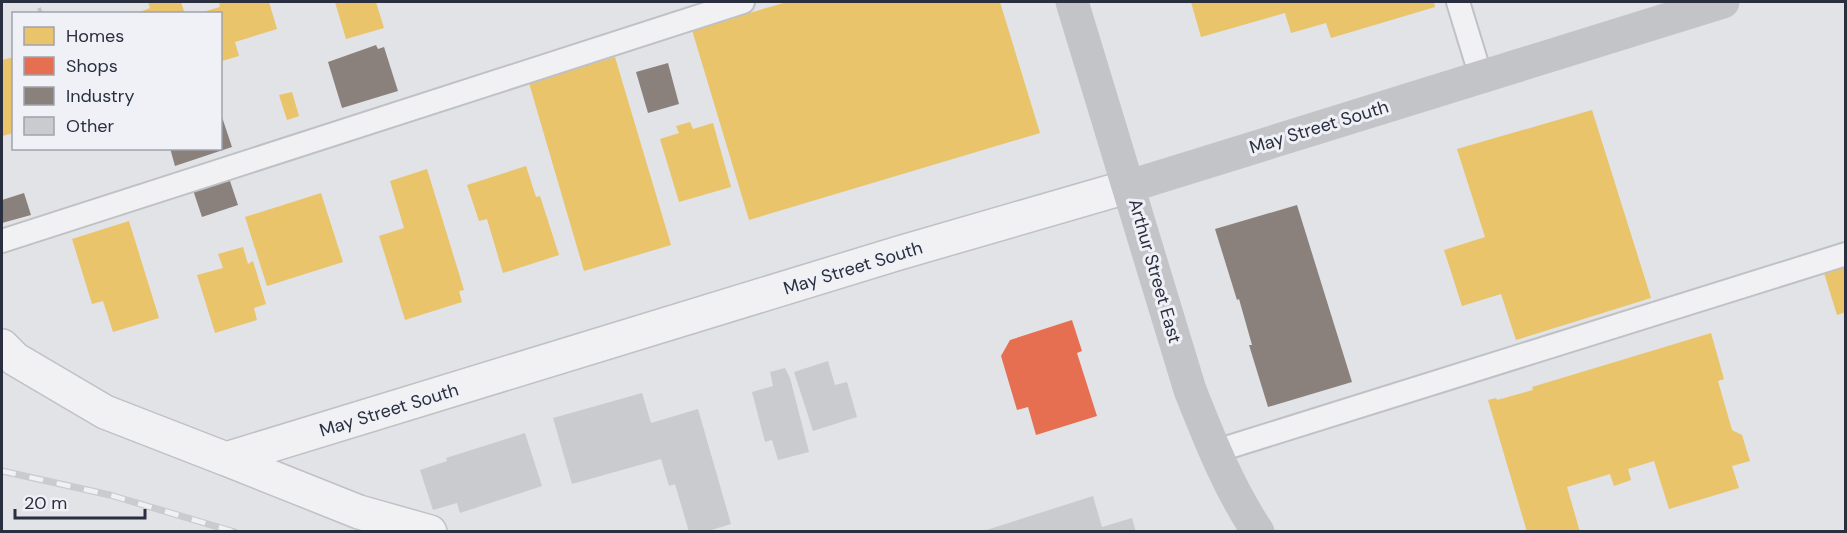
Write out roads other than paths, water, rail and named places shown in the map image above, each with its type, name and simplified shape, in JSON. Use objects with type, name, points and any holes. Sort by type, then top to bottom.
[{"type":"main road","name":"Arthur Street East","points":[[1072,2],[1130,186],[1190,390],[1213,452],[1239,503],[1258,531]]},
{"type":"main road","name":"May Street South","points":[[1130,186],[1723,2]]},
{"type":"street","name":"May Street South","points":[[226,459],[899,253],[1130,186]]},
{"type":"street","points":[[2,346],[15,359],[105,412],[359,512],[430,531]]},
{"type":"lane","points":[[2,241],[743,2]]},
{"type":"lane","points":[[1458,2],[1481,77]]},
{"type":"lane","points":[[1213,452],[1845,255]]},
{"type":"railway","points":[[2,471],[110,495],[235,532]]}]
